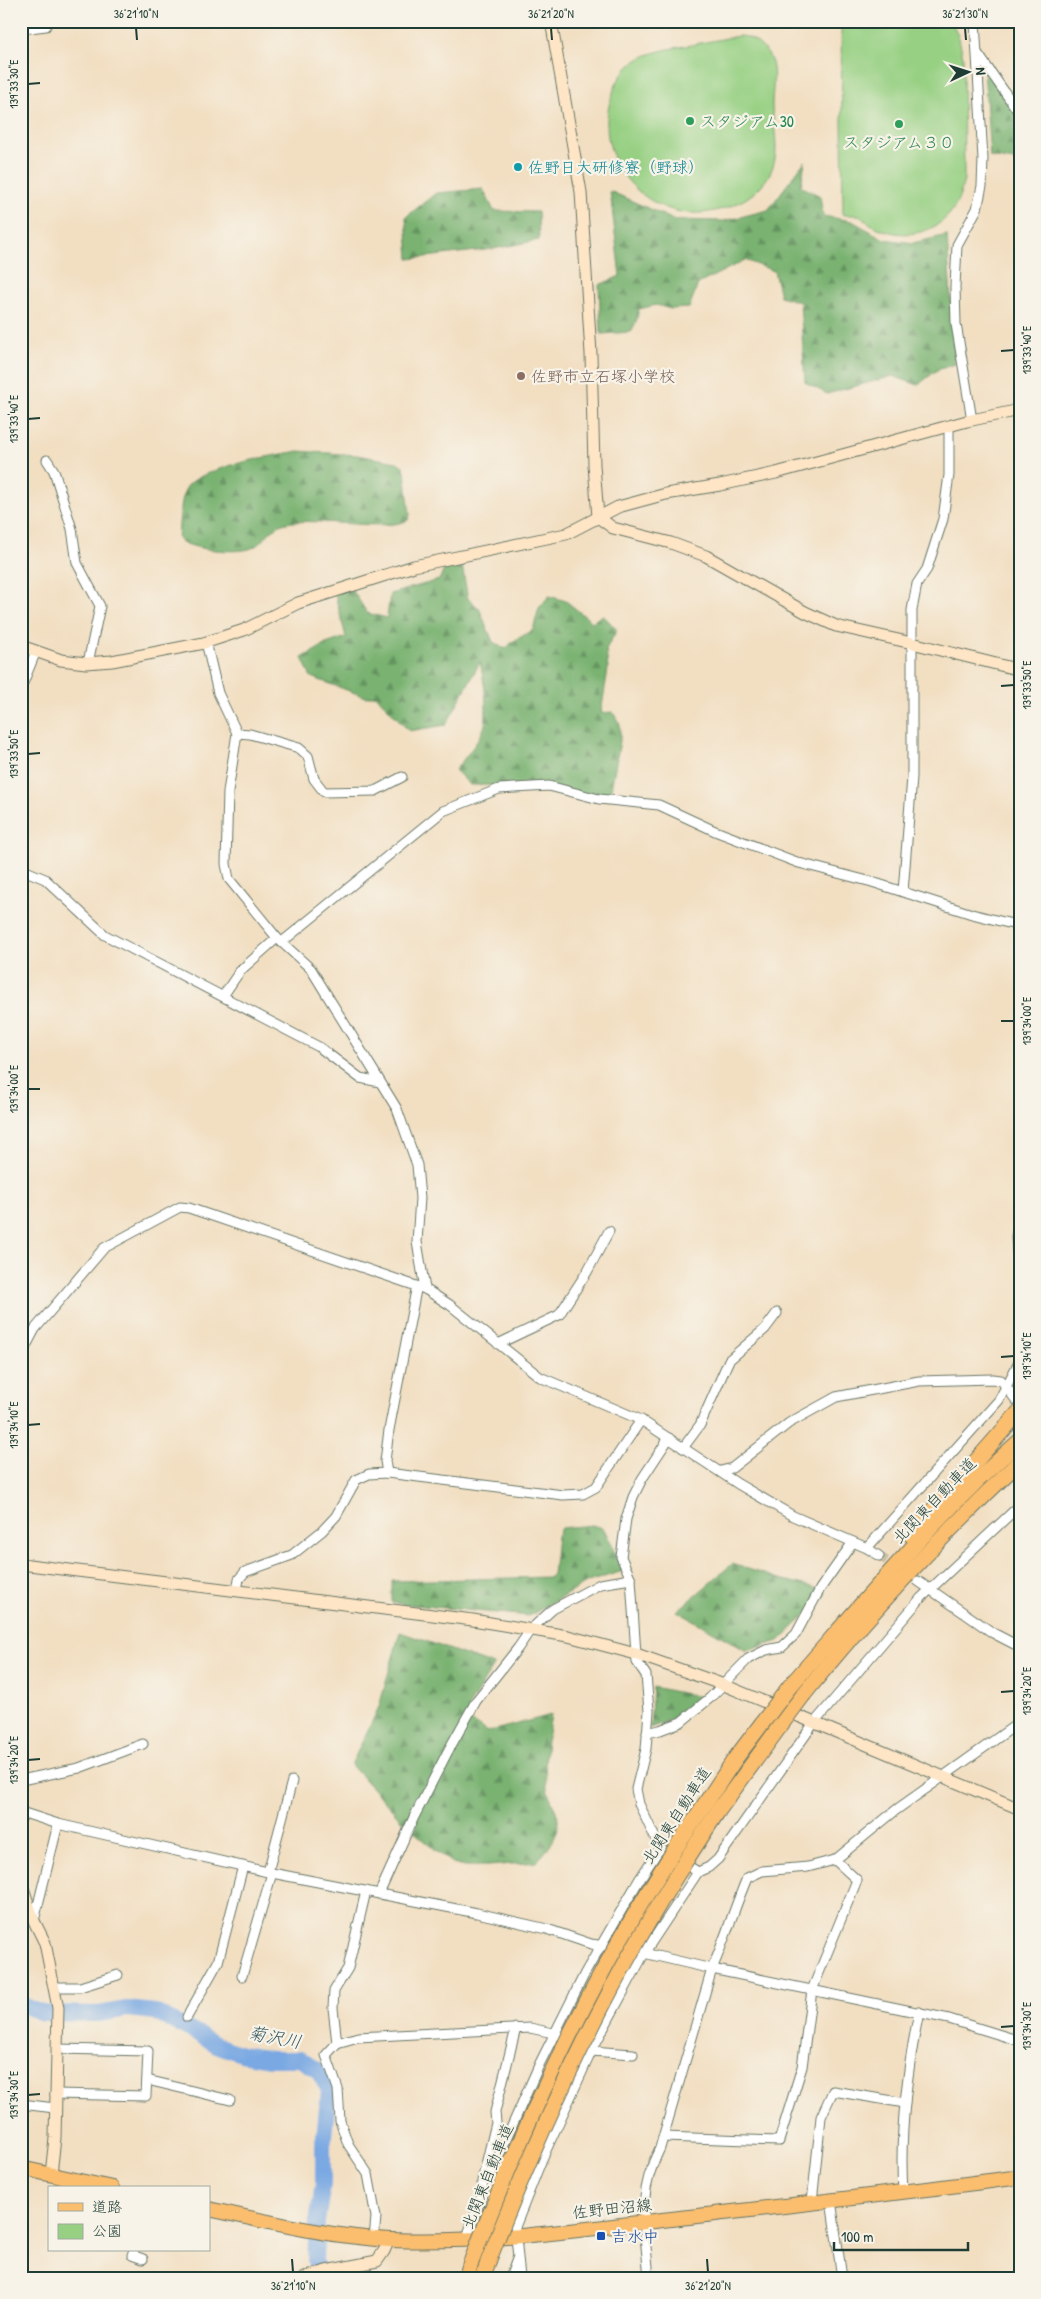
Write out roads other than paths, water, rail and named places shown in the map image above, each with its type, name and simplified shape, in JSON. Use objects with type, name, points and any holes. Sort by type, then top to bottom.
[{"type":"highway","points":[[820,1653],[869,1584],[1018,1406]]},
{"type":"highway","name":"北関東自動車道","points":[[482,2278],[538,2138],[576,2054],[683,1850],[734,1759],[790,1686],[915,1545],[987,1470],[1020,1441]]},
{"type":"highway","name":"北関東自動車道","points":[[468,2271],[512,2159],[562,2049],[629,1922],[804,1694],[885,1598],[959,1520],[1020,1461]]},
{"type":"highway","points":[[959,1520],[1020,1472]]},
{"type":"main road","points":[[21,2168],[103,2186]]},
{"type":"main road","name":"佐野田沼線","points":[[210,2209],[273,2223],[374,2239],[466,2240],[644,2222],[1020,2177]]},
{"type":"street","points":[[21,28],[46,26],[45,21]]},
{"type":"street","points":[[551,21],[583,208],[591,354],[594,466],[598,517],[613,528],[671,543],[706,556],[830,624],[1020,670]]},
{"type":"street","points":[[972,420],[956,324],[955,287],[956,245],[977,209],[982,186],[983,159],[975,21]]},
{"type":"street","points":[[978,54],[1020,114]]},
{"type":"street","points":[[21,646],[61,660],[88,662],[112,661],[206,642],[237,632],[298,603],[414,566],[566,534],[618,507],[666,494],[720,486],[776,473],[972,420],[1020,410]]},
{"type":"street","points":[[903,892],[912,777],[912,610],[917,584],[927,570],[943,519],[949,475],[949,426]]},
{"type":"street","points":[[47,460],[54,472],[72,529],[77,563],[100,606],[88,662]]},
{"type":"street","points":[[206,642],[218,693],[237,733],[228,792],[226,864],[229,879],[279,940],[311,969],[397,1109],[417,1165],[420,1198],[417,1242],[422,1288]]},
{"type":"street","points":[[21,688],[36,651]]},
{"type":"street","points":[[237,733],[299,748],[308,756],[314,779],[324,792],[375,791],[402,777]]},
{"type":"street","points":[[223,996],[240,971],[443,811],[499,789],[549,786],[599,799],[659,805],[714,831],[799,863],[903,892],[972,914],[1020,926]]},
{"type":"street","points":[[21,868],[44,879],[105,935],[319,1047],[360,1078],[380,1082]]},
{"type":"street","points":[[21,1365],[25,1348],[35,1329],[104,1248],[180,1207],[190,1208],[422,1288],[450,1305],[540,1377],[640,1420],[721,1471],[738,1484],[793,1516],[867,1548],[879,1556]]},
{"type":"street","points":[[1020,1217],[1016,1236],[1020,1289]]},
{"type":"street","points":[[498,1344],[559,1315],[609,1231]]},
{"type":"street","points":[[387,1473],[385,1461],[389,1430],[416,1290],[422,1288]]},
{"type":"street","points":[[683,1448],[700,1425],[729,1360],[765,1329],[777,1313]]},
{"type":"street","points":[[867,1548],[967,1438],[1007,1389],[1020,1360]]},
{"type":"street","points":[[721,1471],[732,1468],[789,1423],[836,1397],[919,1381],[951,1379],[1001,1380],[1018,1406]]},
{"type":"street","points":[[237,1590],[239,1579],[246,1572],[292,1555],[322,1531],[336,1516],[356,1480],[369,1474],[387,1473],[563,1495],[584,1494],[596,1487],[640,1420]]},
{"type":"street","points":[[669,1438],[632,1497],[626,1519],[622,1557],[631,1579],[636,1654],[638,1662],[646,1674],[649,1711],[646,1748],[636,1789],[639,1804],[660,1848],[698,1872]]},
{"type":"street","points":[[520,2278],[515,2227],[550,2142],[591,2051],[645,1952],[698,1872],[709,1867],[718,1859],[814,1723],[930,1589],[1020,1504]]},
{"type":"street","points":[[647,1732],[660,1730],[681,1722],[724,1685],[748,1659],[766,1650],[782,1647],[796,1634],[820,1588],[853,1542]]},
{"type":"street","points":[[21,1564],[237,1590],[531,1629],[636,1654],[724,1685],[1020,1809]]},
{"type":"street","points":[[379,1894],[414,1817],[476,1701],[531,1629],[553,1609],[600,1584],[631,1579]]},
{"type":"street","points":[[918,1581],[993,1633],[1020,1648]]},
{"type":"street","points":[[649,2278],[643,2205],[646,2184],[650,2168],[663,2137],[712,1969],[747,1878],[762,1871],[808,1867],[835,1860],[896,1810],[1020,1722]]},
{"type":"street","points":[[21,1780],[78,1768],[143,1744]]},
{"type":"street","points":[[242,1976],[292,1781]]},
{"type":"street","points":[[21,1818],[21,1812],[58,1824],[243,1866],[529,1925],[601,1946],[645,1952],[712,1969],[919,2012],[950,2019],[1020,2041]]},
{"type":"street","points":[[34,1921],[58,1824]]},
{"type":"street","points":[[485,2181],[555,2033],[601,1946],[644,1871],[660,1848]]},
{"type":"street","points":[[663,2137],[779,2141],[802,2067],[812,1990],[856,1880],[835,1860]]},
{"type":"street","points":[[187,2017],[218,1962],[243,1866]]},
{"type":"street","points":[[21,1882],[34,1921],[45,1943],[58,2008],[51,2174]]},
{"type":"street","points":[[337,2043],[333,2008],[334,1991],[348,1968],[366,1891]]},
{"type":"street","points":[[54,1987],[80,1988],[118,1975]]},
{"type":"street","points":[[903,2191],[902,2138],[908,2068],[919,2012]]},
{"type":"street","points":[[466,2240],[483,2192],[496,2123],[495,2112],[516,2028]]},
{"type":"street","points":[[374,2239],[376,2217],[368,2174],[348,2144],[340,2121],[338,2089],[326,2055],[337,2043],[358,2037],[530,2028],[555,2033],[591,2051],[633,2054]]},
{"type":"street","points":[[55,2094],[146,2096],[147,2080],[148,2051],[57,2049]]},
{"type":"street","points":[[147,2080],[230,2100]]},
{"type":"street","points":[[812,2202],[821,2117],[834,2091],[905,2103]]},
{"type":"street","points":[[21,2104],[55,2108]]},
{"type":"street","points":[[512,2124],[550,2142]]},
{"type":"street","points":[[485,2181],[509,2182],[529,2192]]},
{"type":"street","points":[[831,2200],[842,2278]]},
{"type":"street","points":[[305,2278],[326,2271],[377,2260],[389,2240]]},
{"type":"street","points":[[133,2252],[132,2256],[143,2260]]},
{"type":"street","points":[[510,2278],[518,2256]]},
{"type":"waterway","name":"菊沢川","points":[[21,2004],[42,2013],[99,2014],[127,2009],[155,2012],[214,2044],[241,2054],[270,2059],[300,2059],[318,2071],[329,2090],[323,2145],[323,2184],[317,2222],[315,2261],[322,2278]]},
{"type":"tunnel","points":[[879,1556],[898,1568]]},
{"type":"place","name":"スタジアム30","points":[[690,121]]},
{"type":"place","name":"スタジアム３０","points":[[899,124]]},
{"type":"place","name":"佐野日大研修寮（野球）","points":[[518,167]]},
{"type":"place","name":"佐野市立石塚小学校","points":[[521,376]]},
{"type":"place","name":"吉水中","points":[[601,2236]]}]
